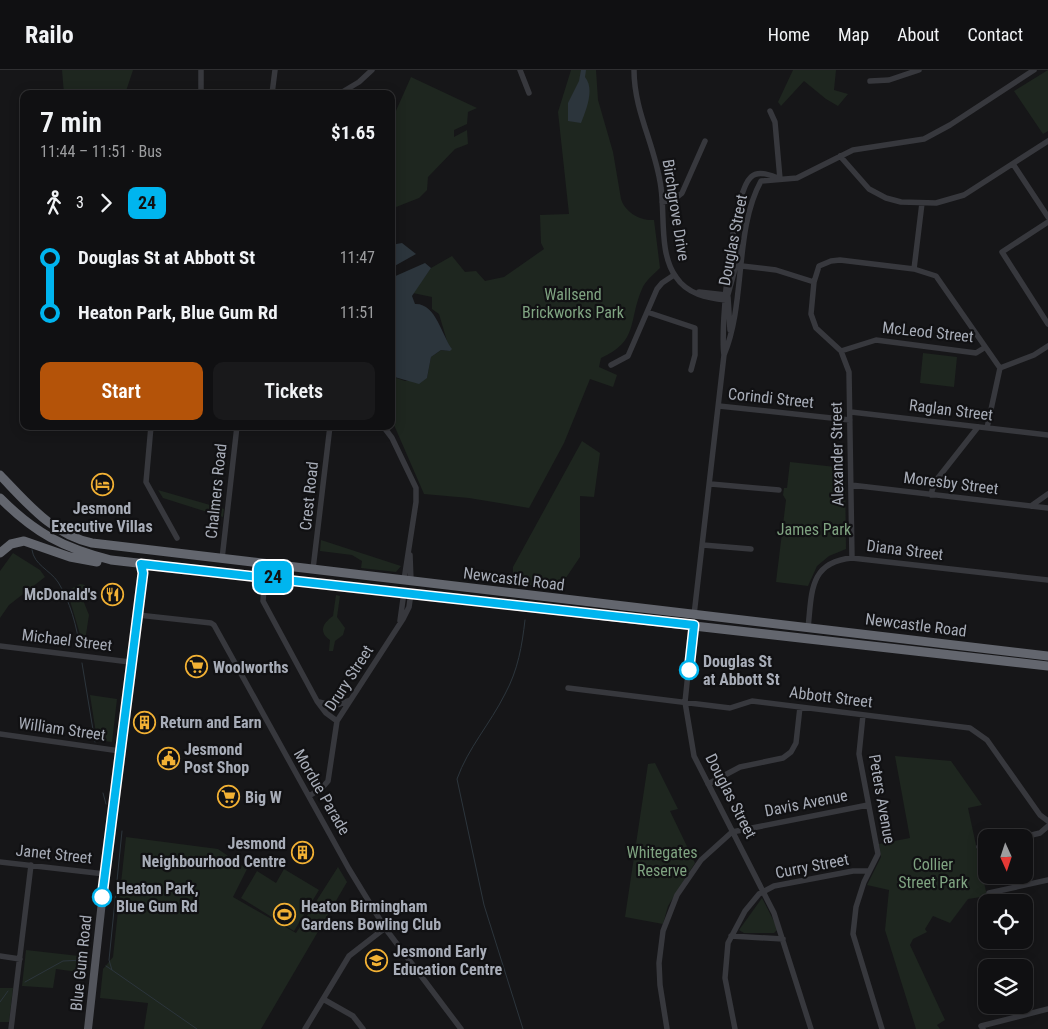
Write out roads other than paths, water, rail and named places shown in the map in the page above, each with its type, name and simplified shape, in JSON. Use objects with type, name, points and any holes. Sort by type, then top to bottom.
[{"type":"highway","name":"Newcastle Road","points":[[0,475],[38,513],[64,533],[92,543],[1048,658]]},
{"type":"highway","name":"Newcastle Road","points":[[0,498],[21,519],[48,538],[74,550],[111,560],[1048,666]]},
{"type":"highway","points":[[0,553],[11,544],[24,542],[83,560],[106,563],[111,560]]},
{"type":"highway","points":[[141,564],[143,550]]},
{"type":"highway","points":[[407,581],[408,593]]},
{"type":"highway","name":"Douglas Street","points":[[694,615],[694,625]]},
{"type":"main road","name":"Blue Gum Road","points":[[88,1029],[130,662],[143,573],[141,564]]},
{"type":"main road","name":"Blue Gum Road","points":[[130,662],[129,653],[138,572],[141,564]]},
{"type":"street","points":[[201,90],[202,70]]},
{"type":"street","points":[[272,90],[275,70]]},
{"type":"street","points":[[346,90],[359,82],[372,70]]},
{"type":"street","points":[[520,70],[529,93]]},
{"type":"street","name":"Birchgrove Drive","points":[[634,70],[637,104],[657,165],[667,254],[674,275],[690,290],[706,297],[727,298]]},
{"type":"street","points":[[870,81],[889,80],[919,70]]},
{"type":"street","points":[[770,111],[775,122],[780,178],[800,176],[840,156],[865,148],[916,141],[931,136],[1029,71]]},
{"type":"street","points":[[662,202],[673,200],[682,193],[705,141]]},
{"type":"street","points":[[840,156],[869,189],[886,198],[922,203],[948,201],[964,195],[1048,141]]},
{"type":"street","points":[[1013,164],[1048,217]]},
{"type":"street","name":"Douglas Street","points":[[694,615],[711,484],[734,226],[745,186],[751,177],[757,174],[780,178]]},
{"type":"street","name":"Douglas Street","points":[[724,355],[731,334],[747,228],[760,182],[780,178]]},
{"type":"street","points":[[914,269],[922,203]]},
{"type":"street","points":[[1048,222],[1002,252],[1048,324]]},
{"type":"street","points":[[731,334],[727,298],[747,228]]},
{"type":"street","points":[[841,351],[816,328],[811,314],[814,282],[819,266],[831,260],[927,271],[941,281],[984,348],[1000,368]]},
{"type":"street","points":[[742,266],[776,270],[814,282]]},
{"type":"street","points":[[611,365],[628,356],[657,289],[674,275]]},
{"type":"street","points":[[647,312],[695,328],[695,355],[691,370]]},
{"type":"street","name":"McLeod Street","points":[[841,351],[876,340],[976,353],[984,348]]},
{"type":"street","points":[[1000,368],[1034,355],[1048,346]]},
{"type":"street","name":"Alexander Street","points":[[841,351],[850,372],[852,558]]},
{"type":"street","points":[[987,428],[1000,368]]},
{"type":"street","name":"Corindi Street","points":[[719,406],[850,420]]},
{"type":"street","name":"Raglan Street","points":[[851,412],[1048,435]]},
{"type":"street","points":[[931,494],[934,483],[978,427]]},
{"type":"street","points":[[151,430],[146,482],[178,538]]},
{"type":"street","name":"Chalmers Road","points":[[222,559],[237,430]]},
{"type":"street","name":"Crest Road","points":[[313,569],[330,430]]},
{"type":"street","points":[[386,430],[392,438],[416,488],[407,581]]},
{"type":"street","points":[[711,484],[779,490]]},
{"type":"street","name":"Moresby Street","points":[[851,485],[1048,508]]},
{"type":"street","points":[[1031,506],[1048,494]]},
{"type":"street","points":[[703,545],[751,549]]},
{"type":"street","name":"Diana Street","points":[[808,628],[817,576],[824,565],[837,559],[852,558],[1048,580]]},
{"type":"street","points":[[265,576],[263,601],[317,701],[326,713],[336,721]]},
{"type":"street","name":"Drury Street","points":[[309,796],[322,788],[328,781],[336,721],[398,628],[408,593]]},
{"type":"street","name":"Mordue Parade","points":[[138,615],[211,623],[214,626],[385,928],[461,1029]]},
{"type":"street","name":"Douglas Street","points":[[694,625],[685,702],[694,756],[774,913],[784,939],[811,1029]]},
{"type":"street","name":"Michael Street","points":[[0,646],[130,662]]},
{"type":"street","name":"Abbott Street","points":[[568,688],[730,708],[752,701],[962,726],[978,732],[987,740],[1040,814],[1048,821]]},
{"type":"street","points":[[317,701],[335,706],[350,700]]},
{"type":"street","points":[[708,784],[740,767],[783,758],[791,752],[796,743],[800,707]]},
{"type":"street","name":"Peters Avenue","points":[[864,715],[859,754],[878,854],[868,871],[856,907],[853,934],[882,1029]]},
{"type":"street","name":"William Street","points":[[0,734],[120,751]]},
{"type":"street","name":"Davis Avenue","points":[[732,832],[868,805]]},
{"type":"street","points":[[1033,835],[1040,833],[1048,826]]},
{"type":"street","points":[[667,1029],[659,963],[663,931],[669,911],[687,878],[702,860],[732,832]]},
{"type":"street","name":"Janet Street","points":[[0,862],[105,874]]},
{"type":"street","points":[[12,1029],[31,865]]},
{"type":"street","name":"Curry Street","points":[[735,1029],[725,978],[728,943],[745,911],[762,891],[774,886],[853,871],[868,871]]},
{"type":"street","points":[[990,893],[1048,880]]},
{"type":"street","points":[[305,1029],[349,956],[385,928]]},
{"type":"street","points":[[731,936],[784,939]]},
{"type":"street","points":[[0,956],[20,958]]},
{"type":"street","points":[[323,998],[353,1016],[363,1029]]},
{"type":"street","points":[[982,1028],[1048,1009]]},
{"type":"waterway","points":[[32,550],[36,560],[55,578],[66,597],[77,632],[80,649]]},
{"type":"waterway","points":[[523,1029],[484,905],[457,779],[467,757],[499,705],[513,676],[519,658],[525,620]]},
{"type":"waterway","points":[[82,663],[95,742]]},
{"type":"waterway","points":[[103,793],[106,804]]},
{"type":"waterway","points":[[122,831],[109,960],[112,970],[197,1029]]},
{"type":"waterway","points":[[25,982],[63,961],[85,960]]},
{"type":"waterway","points":[[106,966],[112,970]]},
{"type":"waterway","points":[[0,1002],[8,991]]},
{"type":"place","name":"Jesmond Executive Villas","points":[[102,484]]},
{"type":"place","name":"McDonald's","points":[[113,594]]},
{"type":"place","name":"Woolworths","points":[[197,667]]},
{"type":"place","name":"Douglas St at Abbott St","points":[[689,670]]},
{"type":"place","name":"Return and Earn","points":[[144,722]]},
{"type":"place","name":"Jesmond Post Shop","points":[[168,758]]},
{"type":"place","name":"Big W","points":[[229,797]]},
{"type":"place","name":"Jesmond Neighbourhood Centre","points":[[302,852]]},
{"type":"place","name":"Heaton Park, Blue Gum Rd","points":[[102,897]]},
{"type":"place","name":"Heaton Birmingham Gardens Bowling Club","points":[[285,915]]},
{"type":"place","name":"Jesmond Early Education Centre","points":[[377,960]]},
{"type":"park label","name":"Wallsend Brickworks Park","points":[[573,303]]},
{"type":"park label","name":"James Park","points":[[814,529]]},
{"type":"park label","name":"Whitegates Reserve","points":[[662,861]]},
{"type":"park label","name":"Collier Street Park","points":[[933,873]]}]
